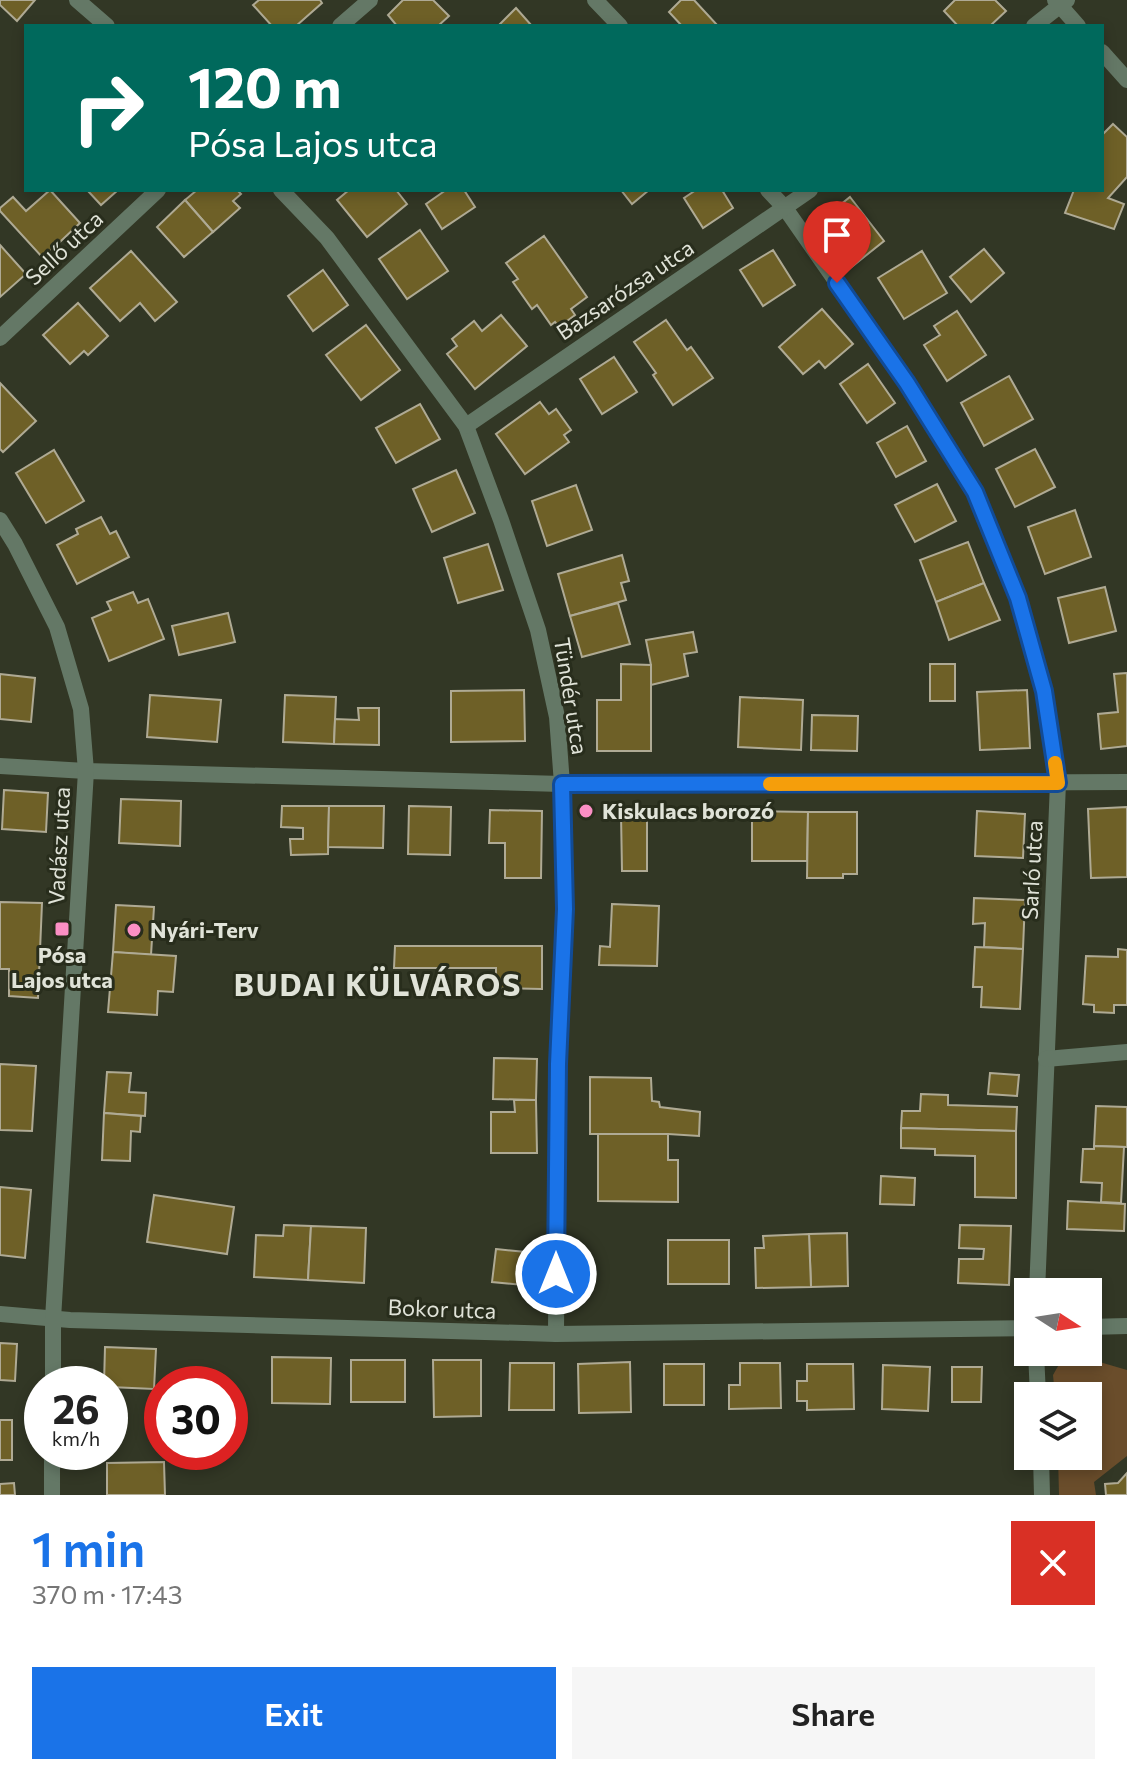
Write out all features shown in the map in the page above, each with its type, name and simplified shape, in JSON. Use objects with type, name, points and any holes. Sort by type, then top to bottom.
[{"type":"street","points":[[77,0],[105,24]]},
{"type":"street","points":[[342,24],[370,0]]},
{"type":"street","points":[[595,0],[618,24]]},
{"type":"street","points":[[1036,24],[1061,2],[1077,24]]},
{"type":"street","points":[[1104,54],[1127,80]]},
{"type":"street","name":"Sellő utca","points":[[0,338],[156,192]]},
{"type":"street","name":"Tündér utca","points":[[283,192],[327,238],[466,426],[538,630],[557,717],[562,784],[565,909],[558,1064],[556,1334]]},
{"type":"street","name":"Sarló utca","points":[[770,192],[785,208],[907,383],[975,492],[1022,611],[1044,691],[1058,783],[1038,1278]]},
{"type":"street","name":"Bazsarózsa utca","points":[[466,426],[807,192]]},
{"type":"street","name":"Vadász utca","points":[[0,520],[57,627],[81,709],[86,771],[53,1319],[53,1366]]},
{"type":"street","points":[[0,766],[562,784],[1127,782]]},
{"type":"street","points":[[1046,1059],[1127,1052]]},
{"type":"street","name":"Bokor utca","points":[[0,1314],[53,1319],[556,1334],[1014,1328]]},
{"type":"street","points":[[1102,1327],[1127,1326]]},
{"type":"street","points":[[52,1470],[52,1495]]},
{"type":"street","points":[[1041,1470],[1042,1495]]},
{"type":"shaded area","points":[[1102,1363],[1127,1370],[1127,1456],[1094,1482],[1096,1495],[1059,1495],[1058,1470],[1102,1470],[1102,1382],[1054,1382],[1053,1375],[1058,1366],[1102,1366]]},
{"type":"building","points":[[0,0],[35,0],[17,21],[0,5]]},
{"type":"building","points":[[259,0],[320,0],[322,3],[298,24],[270,24],[253,5]]},
{"type":"building","points":[[403,0],[433,0],[449,16],[440,24],[395,24],[388,15]]},
{"type":"building","points":[[681,0],[694,0],[716,24],[680,24],[669,12]]},
{"type":"building","points":[[955,0],[995,0],[1006,11],[992,24],[956,24],[944,11]]},
{"type":"building","points":[[516,8],[530,24],[500,24]]},
{"type":"building","points":[[1113,124],[1127,137],[1127,177],[1108,198],[1124,204],[1114,229],[1065,213],[1073,192],[1104,192],[1104,133]]},
{"type":"building","points":[[48,192],[52,192],[80,223],[43,258],[0,208],[13,197],[26,211]]},
{"type":"building","points":[[89,192],[116,192],[101,205]]},
{"type":"building","points":[[195,192],[241,194],[233,201],[240,208],[213,232],[185,200]]},
{"type":"building","points":[[347,192],[398,192],[407,204],[367,237],[337,200]]},
{"type":"building","points":[[443,192],[465,192],[475,207],[442,229],[426,204]]},
{"type":"building","points":[[623,192],[647,192],[632,204]]},
{"type":"building","points":[[693,192],[723,192],[733,208],[703,228],[684,198]]},
{"type":"building","points":[[850,197],[884,241],[844,273],[809,230]]},
{"type":"building","points":[[185,200],[213,232],[184,257],[157,227]]},
{"type":"building","points":[[420,230],[448,271],[407,299],[379,259]]},
{"type":"building","points":[[544,236],[587,297],[571,309],[575,315],[559,327],[555,322],[551,325],[537,305],[532,309],[513,282],[518,279],[506,263]]},
{"type":"building","points":[[0,245],[26,274],[0,297]]},
{"type":"building","points":[[984,249],[1004,273],[971,302],[950,277]]},
{"type":"building","points":[[773,250],[795,285],[763,306],[740,270]]},
{"type":"building","points":[[131,251],[177,302],[155,321],[140,303],[120,321],[90,288]]},
{"type":"building","points":[[922,251],[947,293],[904,319],[878,278]]},
{"type":"building","points":[[323,270],[348,305],[313,331],[288,296]]},
{"type":"building","points":[[78,303],[108,336],[88,355],[84,351],[70,364],[43,335]]},
{"type":"building","points":[[822,309],[853,344],[825,368],[819,361],[803,374],[779,347]]},
{"type":"building","points":[[957,311],[986,355],[947,381],[924,345],[940,335],[934,326]]},
{"type":"building","points":[[501,315],[527,346],[475,389],[447,354],[457,346],[452,339],[474,321],[482,331]]},
{"type":"building","points":[[666,320],[687,350],[691,347],[713,378],[673,405],[634,342]]},
{"type":"building","points":[[366,325],[400,370],[361,400],[326,355]]},
{"type":"building","points":[[614,357],[637,392],[602,414],[580,379]]},
{"type":"building","points":[[868,364],[895,403],[867,423],[840,384]]},
{"type":"building","points":[[1009,376],[1033,419],[984,446],[961,403]]},
{"type":"building","points":[[0,383],[36,421],[3,452],[0,449]]},
{"type":"building","points":[[540,402],[549,414],[556,409],[571,430],[564,435],[569,442],[525,474],[496,434]]},
{"type":"building","points":[[420,404],[440,439],[396,463],[376,428]]},
{"type":"building","points":[[907,426],[926,461],[896,477],[877,443]]},
{"type":"building","points":[[1035,449],[1055,487],[1015,507],[996,469]]},
{"type":"building","points":[[54,450],[84,501],[46,523],[16,473]]},
{"type":"building","points":[[456,470],[475,513],[432,532],[413,489]]},
{"type":"building","points":[[937,484],[956,521],[915,542],[895,505]]},
{"type":"building","points":[[576,485],[592,530],[547,546],[532,501]]},
{"type":"building","points":[[1075,510],[1091,557],[1045,574],[1028,527]]},
{"type":"building","points":[[101,517],[110,534],[116,531],[129,557],[77,584],[57,545],[78,534],[76,529]]},
{"type":"building","points":[[968,542],[984,583],[936,602],[920,560]]},
{"type":"building","points":[[488,544],[503,590],[458,603],[444,558]]},
{"type":"building","points":[[622,555],[629,581],[621,583],[626,600],[570,616],[558,574]]},
{"type":"building","points":[[984,583],[1000,620],[949,640],[936,602]]},
{"type":"building","points":[[1105,587],[1116,631],[1069,643],[1058,598]]},
{"type":"building","points":[[133,592],[138,603],[148,599],[164,639],[109,661],[92,618],[111,610],[107,602]]},
{"type":"building","points":[[618,603],[630,644],[582,657],[570,616]]},
{"type":"building","points":[[228,613],[235,642],[179,655],[172,626]]},
{"type":"building","points":[[693,632],[697,652],[684,654],[688,676],[651,685],[646,640]]},
{"type":"building","points":[[621,664],[651,665],[651,751],[597,751],[597,700],[621,700]]},
{"type":"building","points":[[930,664],[955,664],[955,701],[930,701]]},
{"type":"building","points":[[1127,673],[1127,746],[1101,749],[1098,714],[1118,712],[1114,674]]},
{"type":"building","points":[[0,674],[35,678],[31,722],[0,719]]},
{"type":"building","points":[[524,690],[525,741],[451,742],[451,691]]},
{"type":"building","points":[[1027,690],[1030,748],[980,750],[977,692]]},
{"type":"building","points":[[150,695],[221,700],[217,742],[147,737]]},
{"type":"building","points":[[285,695],[336,697],[334,744],[283,742]]},
{"type":"building","points":[[740,697],[803,700],[801,750],[738,747]]},
{"type":"building","points":[[358,708],[379,708],[379,745],[334,744],[335,719],[359,720]]},
{"type":"building","points":[[812,715],[858,716],[857,751],[811,750]]},
{"type":"building","points":[[4,790],[48,793],[46,832],[2,829]]},
{"type":"building","points":[[121,799],[181,801],[180,846],[119,843]]},
{"type":"building","points":[[282,806],[329,806],[328,854],[291,855],[290,839],[303,839],[303,828],[281,827]]},
{"type":"building","points":[[329,806],[384,806],[383,848],[328,847]]},
{"type":"building","points":[[409,806],[451,807],[450,855],[408,854]]},
{"type":"building","points":[[1127,807],[1127,877],[1091,878],[1088,809]]},
{"type":"building","points":[[490,810],[542,811],[541,878],[505,878],[505,843],[489,843]]},
{"type":"building","points":[[752,811],[808,812],[807,861],[752,861]]},
{"type":"building","points":[[977,811],[1025,814],[1023,858],[975,856]]},
{"type":"building","points":[[808,812],[857,812],[857,874],[843,874],[843,878],[807,878]]},
{"type":"building","points":[[621,814],[647,814],[647,871],[622,871]]},
{"type":"building","points":[[974,898],[1025,900],[1023,949],[984,947],[985,923],[973,924]]},
{"type":"building","points":[[0,902],[42,903],[38,998],[9,996],[9,969],[0,969]]},
{"type":"building","points":[[612,904],[659,906],[657,966],[599,965],[600,946],[610,947]]},
{"type":"building","name":"Nyári-Terv","points":[[116,905],[154,907],[151,955],[113,952]]},
{"type":"building","points":[[395,946],[542,946],[542,989],[496,988],[496,968],[394,968]]},
{"type":"building","points":[[975,947],[1023,949],[1020,1009],[981,1007],[982,987],[973,987]]},
{"type":"building","points":[[1118,949],[1127,950],[1127,1005],[1114,1005],[1114,1013],[1094,1012],[1094,1005],[1083,1004],[1086,956],[1118,957]]},
{"type":"building","points":[[113,952],[176,956],[173,992],[158,991],[157,1015],[108,1012]]},
{"type":"building","points":[[494,1058],[537,1059],[536,1100],[493,1099]]},
{"type":"building","points":[[0,1064],[36,1066],[32,1131],[0,1130]]},
{"type":"building","points":[[107,1072],[131,1073],[129,1092],[146,1093],[145,1116],[104,1113]]},
{"type":"building","points":[[990,1073],[1019,1075],[1017,1096],[988,1094]]},
{"type":"building","points":[[590,1077],[651,1078],[652,1101],[659,1102],[660,1107],[700,1112],[699,1136],[590,1134]]},
{"type":"building","points":[[921,1094],[948,1095],[948,1105],[1017,1107],[1016,1131],[901,1128],[902,1111],[920,1111]]},
{"type":"building","points":[[514,1100],[536,1100],[537,1153],[491,1153],[491,1112],[515,1112]]},
{"type":"building","points":[[1096,1106],[1127,1107],[1127,1147],[1094,1146]]},
{"type":"building","points":[[104,1113],[141,1116],[140,1132],[131,1131],[130,1161],[102,1160]]},
{"type":"building","points":[[901,1128],[1016,1131],[1016,1198],[975,1197],[975,1156],[935,1155],[935,1149],[901,1148]]},
{"type":"building","points":[[598,1134],[668,1134],[668,1160],[678,1160],[678,1202],[598,1201]]},
{"type":"building","points":[[1094,1146],[1124,1147],[1121,1203],[1101,1202],[1102,1183],[1081,1182],[1083,1149],[1094,1149]]},
{"type":"building","points":[[881,1176],[915,1178],[914,1205],[880,1204]]},
{"type":"building","points":[[0,1187],[31,1190],[25,1258],[0,1255]]},
{"type":"building","points":[[154,1195],[234,1207],[227,1254],[147,1242]]},
{"type":"building","points":[[1068,1201],[1125,1204],[1124,1231],[1067,1229]]},
{"type":"building","points":[[284,1225],[311,1226],[308,1280],[254,1277],[256,1235],[283,1236]]},
{"type":"building","points":[[960,1225],[1011,1226],[1009,1285],[958,1283],[959,1259],[983,1259],[984,1249],[959,1248]]},
{"type":"building","points":[[311,1226],[366,1228],[364,1283],[308,1280]]},
{"type":"building","points":[[847,1233],[848,1286],[811,1287],[809,1234]]},
{"type":"building","points":[[809,1234],[811,1287],[756,1288],[755,1248],[764,1248],[763,1236]]},
{"type":"building","points":[[668,1240],[729,1240],[729,1284],[668,1284]]},
{"type":"building","points":[[496,1249],[536,1253],[533,1286],[492,1282]]},
{"type":"building","points":[[0,1343],[17,1344],[15,1381],[0,1380]]},
{"type":"building","points":[[105,1347],[156,1349],[155,1366],[144,1366],[144,1389],[128,1388],[128,1366],[104,1366]]},
{"type":"building","points":[[272,1357],[331,1358],[330,1404],[272,1403]]},
{"type":"building","points":[[351,1360],[405,1360],[405,1402],[351,1402]]},
{"type":"building","points":[[433,1360],[481,1360],[481,1416],[434,1417]]},
{"type":"building","points":[[630,1362],[631,1412],[579,1413],[578,1364]]},
{"type":"building","points":[[510,1363],[554,1363],[554,1410],[509,1410]]},
{"type":"building","points":[[740,1363],[780,1363],[781,1408],[729,1409],[729,1385],[740,1385]]},
{"type":"building","points":[[664,1364],[704,1364],[704,1405],[664,1405]]},
{"type":"building","points":[[807,1364],[853,1364],[854,1409],[807,1410],[807,1401],[797,1401],[797,1381],[807,1381]]},
{"type":"building","points":[[883,1365],[930,1367],[928,1411],[882,1409]]},
{"type":"building","points":[[952,1367],[982,1367],[981,1402],[952,1402]]},
{"type":"building","points":[[0,1420],[12,1420],[12,1460],[0,1460]]},
{"type":"building","points":[[144,1462],[144,1470],[164,1470],[165,1495],[107,1495],[107,1470],[128,1470],[128,1463]]},
{"type":"building","points":[[1127,1473],[1127,1495],[1106,1495],[1105,1484],[1118,1483]]},
{"type":"building","points":[[14,1483],[15,1495],[0,1495],[0,1484]]},
{"type":"slow traffic","points":[[770,784],[1058,783],[1055,763]]},
{"type":"place","name":"Kiskulacs borozó","points":[[586,811]]},
{"type":"place","name":"Pósa Lajos utca","points":[[62,929]]},
{"type":"place","name":"Nyári-Terv","points":[[134,930]]},
{"type":"district","name":"BUDAI KÜLVÁROS","points":[[378,986]]},
{"type":"route","points":[[556,1274],[558,1064],[565,909],[562,784],[1058,783],[1044,691],[1018,598],[975,492],[907,383],[837,283]]}]
